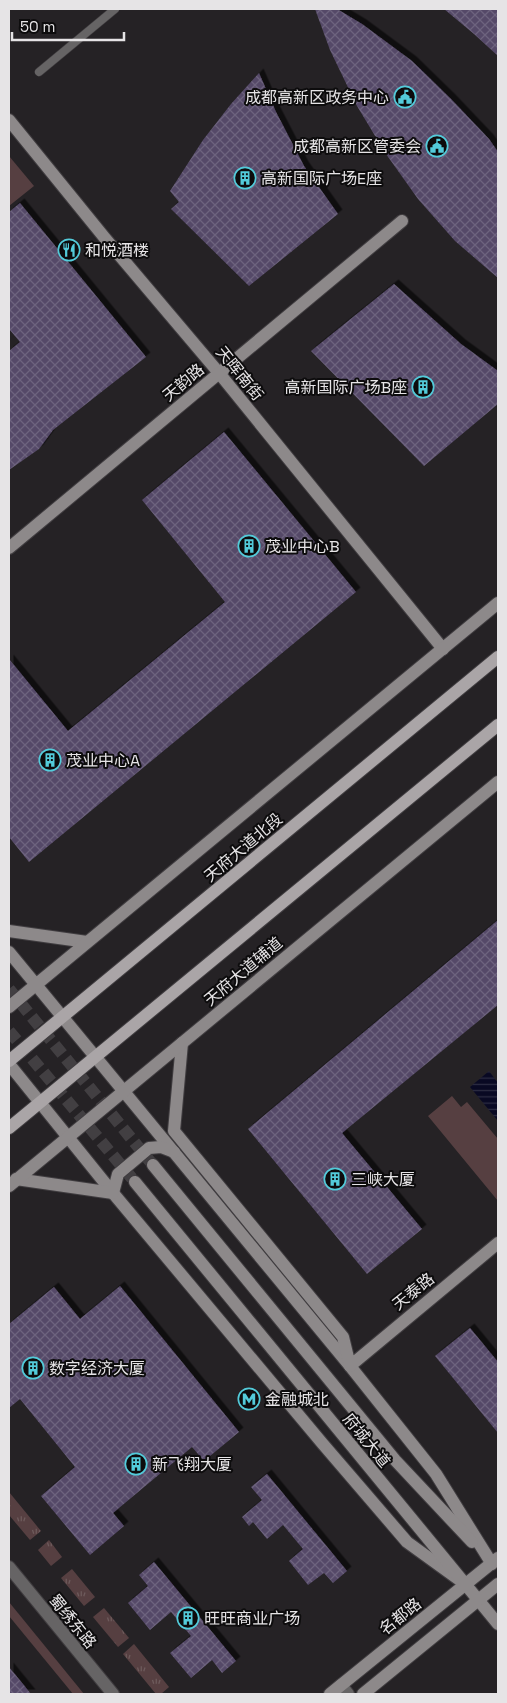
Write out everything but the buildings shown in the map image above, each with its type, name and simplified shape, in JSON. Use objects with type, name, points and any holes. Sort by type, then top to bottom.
[{"type":"main road","name":"天府大道北段","points":[[9,1063],[498,657]]},
{"type":"main road","points":[[9,1128],[498,725]]},
{"type":"street","name":"天晖南街","points":[[9,120],[219,373],[443,649]]},
{"type":"street","name":"天韵路","points":[[9,548],[402,221]]},
{"type":"street","points":[[9,1007],[498,603]]},
{"type":"street","name":"天府大道辅道","points":[[13,1183],[498,782]]},
{"type":"street","points":[[9,931],[87,942]]},
{"type":"street","points":[[9,952],[350,1366],[436,1474],[496,1565]]},
{"type":"street","points":[[182,1043],[174,1131],[343,1337],[350,1366]]},
{"type":"street","points":[[9,1063],[113,1193],[407,1542],[465,1584]]},
{"type":"street","points":[[113,1193],[118,1174],[150,1148],[161,1147],[174,1152]]},
{"type":"street","name":"府城大道","points":[[153,1165],[395,1460],[496,1565]]},
{"type":"street","name":"府城大道","points":[[135,1182],[498,1624]]},
{"type":"street","points":[[13,1183],[113,1193]]},
{"type":"street","name":"天泰路","points":[[350,1366],[401,1322],[498,1244]]},
{"type":"street","name":"名都路","points":[[330,1694],[344,1690],[465,1584],[496,1565]]},
{"type":"street","name":"蜀绣东路","points":[[9,1567],[112,1694]]},
{"type":"street","points":[[363,1694],[498,1584]]},
{"type":"lane","points":[[39,72],[115,9]]},
{"type":"green space","points":[[9,156],[34,186],[9,206]]},
{"type":"green space","points":[[452,1096],[461,1107],[467,1102],[498,1139],[498,1201],[428,1116]]},
{"type":"green space","points":[[9,1492],[41,1531],[30,1540],[9,1515]]},
{"type":"green space","points":[[49,1540],[62,1557],[51,1566],[38,1550]]},
{"type":"green space","points":[[72,1569],[95,1597],[84,1606],[61,1578]]},
{"type":"green space","points":[[9,1602],[84,1694],[73,1694],[9,1616]]},
{"type":"green space","points":[[104,1608],[129,1638],[118,1647],[93,1617]]},
{"type":"green space","points":[[134,1644],[169,1687],[161,1694],[156,1694],[123,1654]]},
{"type":"water","points":[[489,1071],[498,1083],[498,1121],[470,1087]]},
{"type":"tunnel","points":[[9,989],[153,1165]]},
{"type":"tunnel","points":[[9,1031],[135,1182]]},
{"type":"place","name":"成都高新区政务中心","points":[[405,97]]},
{"type":"place","name":"成都高新区管委会","points":[[437,146]]},
{"type":"place","name":"高新国际广场E座","points":[[245,178]]},
{"type":"place","name":"和悦酒楼","points":[[69,250]]},
{"type":"place","name":"高新国际广场B座","points":[[423,387]]},
{"type":"place","name":"茂业中心B","points":[[249,546]]},
{"type":"place","name":"茂业中心A","points":[[50,760]]},
{"type":"place","name":"三峡大厦","points":[[335,1179]]},
{"type":"place","name":"数字经济大厦","points":[[33,1368]]},
{"type":"place","name":"金融城北","points":[[249,1399]]},
{"type":"place","name":"新飞翔大厦","points":[[136,1464]]},
{"type":"place","name":"旺旺商业广场","points":[[188,1618]]}]
